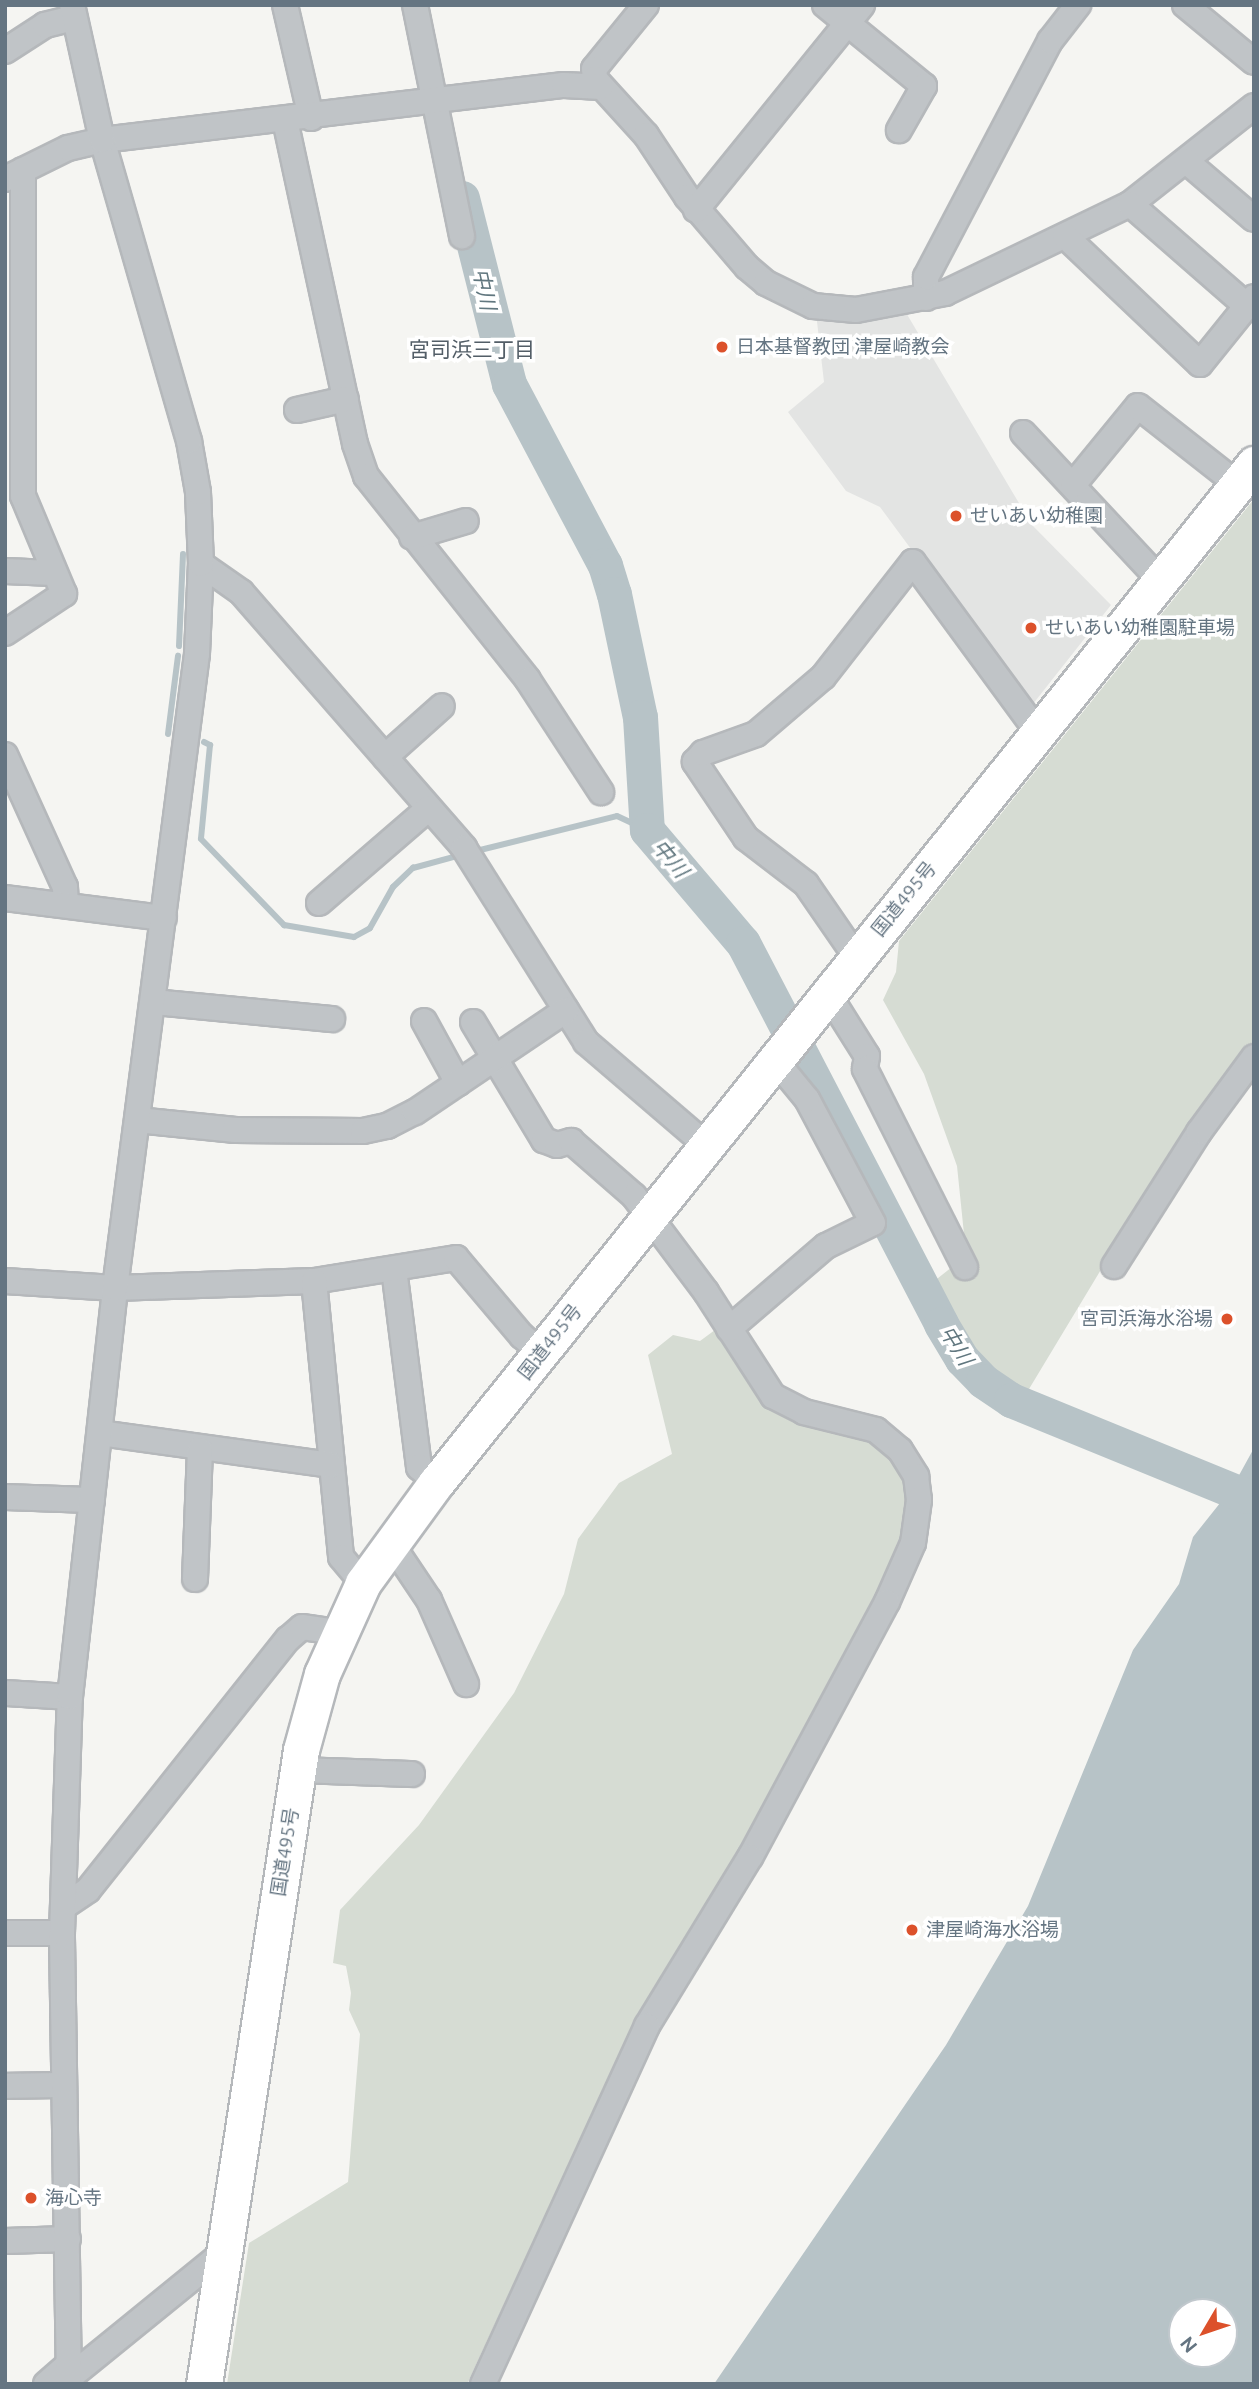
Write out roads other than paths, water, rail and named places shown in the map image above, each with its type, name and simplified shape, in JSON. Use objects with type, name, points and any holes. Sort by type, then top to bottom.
[{"type":"highway","name":"国道495号","points":[[204,2384],[297,1770],[308,1718],[338,1632],[363,1583],[390,1542],[436,1483],[1246,474]]},
{"type":"street","points":[[285,5],[311,118]]},
{"type":"street","points":[[415,5],[439,101],[462,236]]},
{"type":"street","points":[[646,5],[594,69],[601,87],[646,135],[696,209],[766,283],[813,306],[856,310],[926,298],[1065,236],[1130,204],[1254,106]]},
{"type":"street","points":[[825,5],[855,14],[924,86],[899,130]]},
{"type":"street","points":[[926,298],[926,277],[1050,41],[1078,5]]},
{"type":"street","points":[[1189,6],[1254,62]]},
{"type":"street","points":[[5,51],[45,25],[73,11],[102,141],[189,441],[198,492],[201,564],[197,654],[116,1288],[70,1697],[62,1933],[68,2239],[63,2378]]},
{"type":"street","points":[[696,209],[855,14]]},
{"type":"street","points":[[5,633],[64,594],[14,495],[14,175],[68,148],[102,141],[311,118],[564,85],[601,87]]},
{"type":"street","points":[[285,120],[346,399],[366,476],[528,680],[601,792]]},
{"type":"street","points":[[1185,161],[1254,219]]},
{"type":"street","points":[[1065,236],[1200,364],[1250,301],[1130,204]]},
{"type":"street","points":[[297,410],[346,399]]},
{"type":"street","points":[[1073,485],[1138,406],[1246,474]]},
{"type":"street","points":[[1023,433],[1160,580]]},
{"type":"street","points":[[412,537],[466,521]]},
{"type":"street","points":[[857,958],[807,884],[746,838],[695,762],[703,753],[757,734],[823,677],[913,562],[1038,732]]},
{"type":"street","points":[[201,564],[241,592],[466,851],[586,1042],[706,1145]]},
{"type":"street","points":[[5,571],[52,573]]},
{"type":"street","points":[[385,757],[442,706]]},
{"type":"street","points":[[5,755],[65,887],[66,905]]},
{"type":"street","points":[[319,903],[429,807]]},
{"type":"street","points":[[5,898],[164,918]]},
{"type":"street","points":[[828,994],[867,1056],[865,1069],[965,1267]]},
{"type":"street","points":[[154,1002],[332,1019]]},
{"type":"street","points":[[137,1120],[235,1130],[363,1131],[415,1112],[566,1010]]},
{"type":"street","points":[[424,1021],[458,1083]]},
{"type":"street","points":[[473,1023],[544,1140],[557,1145],[571,1141],[634,1196],[729,1329],[773,1396],[804,1412],[876,1430],[900,1450],[916,1476],[919,1500],[913,1543],[887,1602],[750,1857],[648,2026],[483,2384]]},
{"type":"street","points":[[729,1329],[826,1246],[873,1223],[807,1098],[789,1042]]},
{"type":"street","points":[[1114,1266],[1199,1132],[1254,1057]]},
{"type":"street","points":[[5,1281],[116,1288],[314,1281],[456,1258],[522,1336],[541,1352]]},
{"type":"street","points":[[394,1269],[419,1467],[436,1483]]},
{"type":"street","points":[[314,1281],[341,1557],[363,1583]]},
{"type":"street","points":[[100,1433],[200,1450],[331,1465]]},
{"type":"street","points":[[195,1579],[200,1450]]},
{"type":"street","points":[[5,1497],[92,1500]]},
{"type":"street","points":[[390,1542],[429,1600],[466,1684]]},
{"type":"street","points":[[63,1907],[88,1890],[288,1639],[302,1627],[338,1632]]},
{"type":"street","points":[[5,1693],[70,1697]]},
{"type":"street","points":[[297,1770],[412,1774]]},
{"type":"street","points":[[5,1933],[62,1933]]},
{"type":"street","points":[[5,2086],[64,2085]]},
{"type":"street","points":[[5,2241],[68,2239]]},
{"type":"street","points":[[63,2378],[223,2253]]},
{"type":"waterway","name":"中川","points":[[462,198],[509,384],[605,565],[614,594],[640,717],[647,830],[743,943],[941,1324],[962,1359],[983,1381],[1011,1400],[1246,1496]]},
{"type":"waterway","points":[[179,646],[183,554]]},
{"type":"waterway","points":[[168,734],[178,656]]},
{"type":"waterway","points":[[204,742],[210,745],[201,839],[284,925],[354,937],[370,928],[393,887],[413,868],[461,855]]},
{"type":"waterway","points":[[472,852],[617,816],[647,830]]},
{"type":"place","name":"日本基督教団 津屋崎教会","points":[[722,347]]},
{"type":"place","name":"せいあい幼稚園","points":[[956,516]]},
{"type":"place","name":"せいあい幼稚園駐車場","points":[[1031,628]]},
{"type":"place","name":"宮司浜海水浴場","points":[[1227,1319]]},
{"type":"place","name":"津屋崎海水浴場","points":[[912,1930]]},
{"type":"place","name":"海心寺","points":[[31,2198]]},
{"type":"district","name":"宮司浜三丁目","points":[[472,349]]}]
